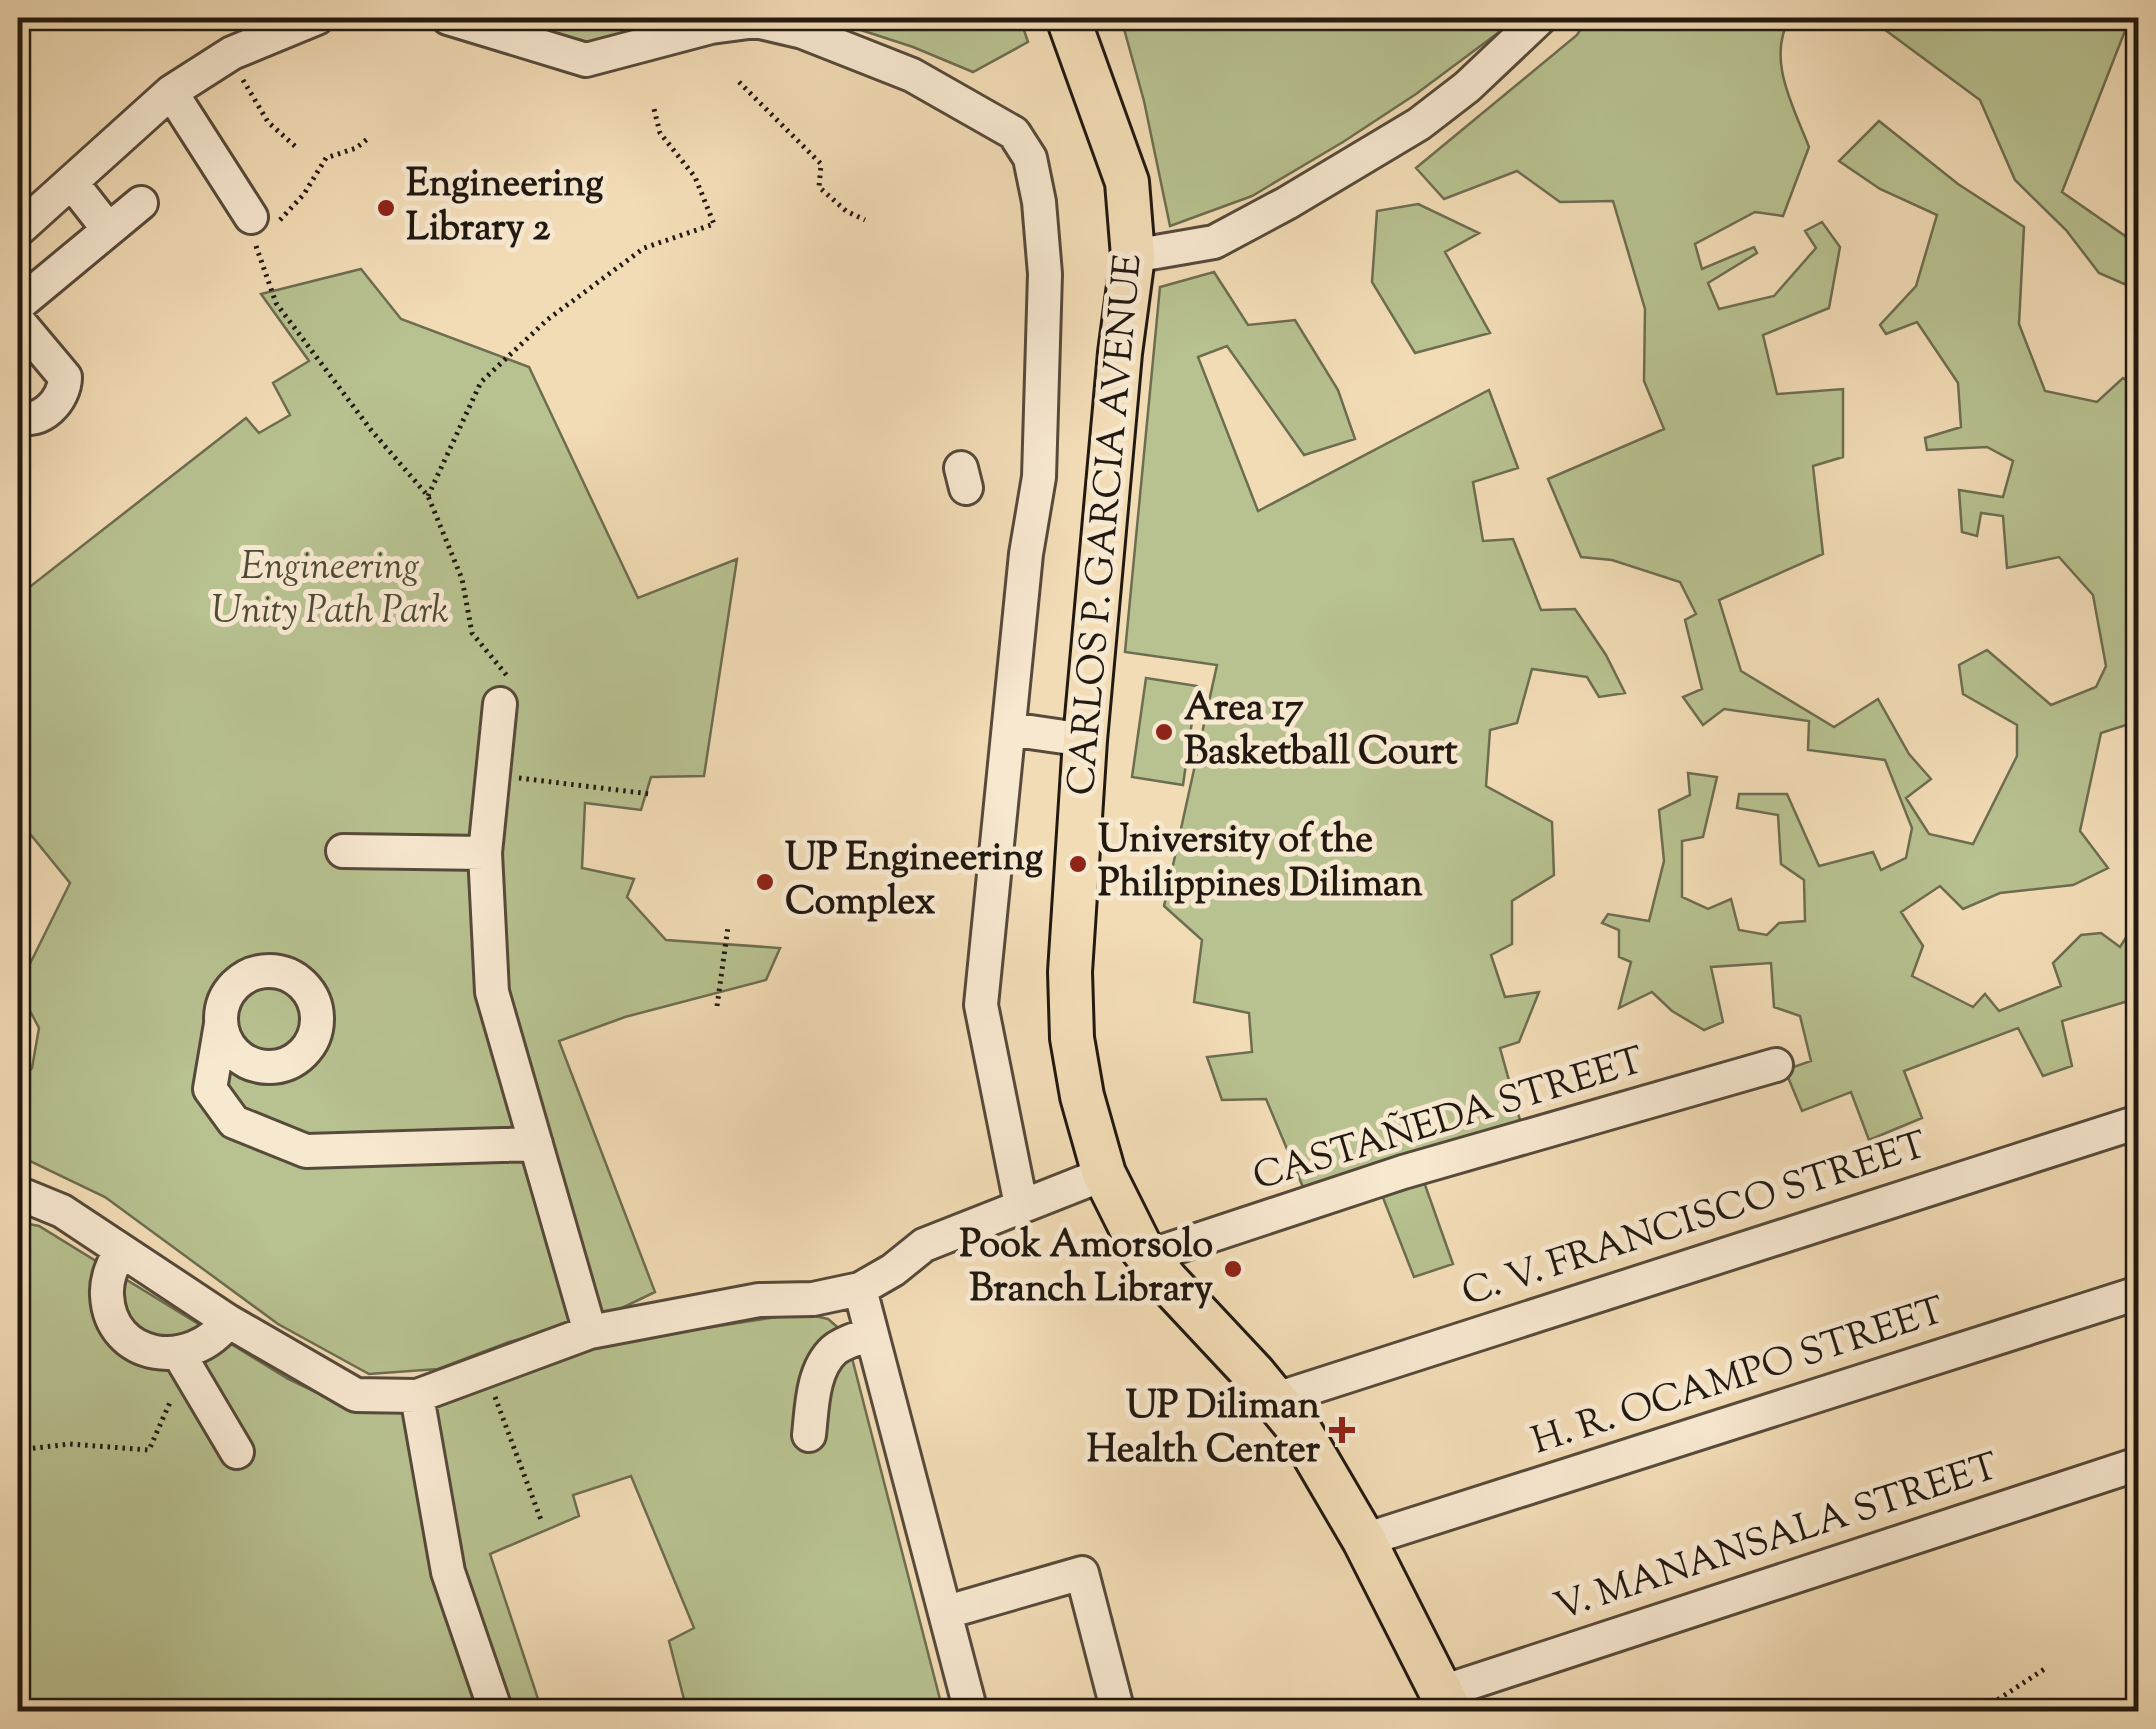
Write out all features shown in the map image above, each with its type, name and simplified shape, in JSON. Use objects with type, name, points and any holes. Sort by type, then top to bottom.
[{"type":"main road","name":"CARLOS P. GARCIA AVENUE","points":[[1068,18],[1127,182],[1133,256],[1120,352],[1085,740],[1070,972],[1072,1038],[1082,1096],[1104,1174],[1146,1256],[1276,1399],[1317,1455],[1446,1702]]},
{"type":"street","points":[[18,230],[172,92],[232,53],[317,18]]},
{"type":"street","points":[[448,18],[586,60],[711,26],[756,21],[804,32],[912,75],[1014,134],[1030,158],[1039,202],[1045,274],[1039,476],[1026,554],[981,1005],[1021,1205]]},
{"type":"street","points":[[1133,256],[1214,242],[1288,203],[1419,124],[1467,87],[1540,18]]},
{"type":"street","points":[[172,92],[266,224]]},
{"type":"street","points":[[72,182],[108,229]]},
{"type":"street","points":[[18,305],[141,203]]},
{"type":"street","points":[[18,320],[66,384],[60,398],[35,419],[22,420],[18,416]]},
{"type":"street","points":[[500,704],[486,852],[492,992],[590,1332]]},
{"type":"street","points":[[1008,729],[1085,740]]},
{"type":"street","points":[[344,851],[486,852]]},
{"type":"street","points":[[221,1024],[210,1089],[234,1122],[306,1151],[536,1144]]},
{"type":"street","name":"CASTAÑEDA STREET","points":[[1146,1256],[1403,1172],[1776,1065]]},
{"type":"street","name":"C. V. FRANCISCO STREET","points":[[1276,1399],[2138,1122]]},
{"type":"street","points":[[18,1192],[62,1210],[228,1320],[356,1394],[417,1396],[590,1332],[760,1300],[812,1300],[860,1290],[924,1246],[1104,1174]]},
{"type":"street","points":[[120,1250],[109,1273],[106,1296],[123,1333],[139,1346],[159,1353],[196,1350],[216,1337],[228,1320]]},
{"type":"street","points":[[860,1290],[971,1712]]},
{"type":"street","name":"H. R. OCAMPO STREET","points":[[1364,1540],[2138,1293]]},
{"type":"street","points":[[809,1435],[815,1386],[826,1360],[836,1348],[871,1333]]},
{"type":"street","points":[[179,1354],[237,1452]]},
{"type":"street","points":[[417,1396],[448,1572],[496,1712]]},
{"type":"street","name":"V. MANANSALA STREET","points":[[1446,1702],[2138,1464]]},
{"type":"street","points":[[946,1612],[1082,1573],[1118,1712]]},
{"type":"path","points":[[122,26],[123,18]]},
{"type":"path","points":[[232,53],[250,96],[268,122],[296,148]]},
{"type":"path","points":[[739,82],[821,164],[819,187],[846,211],[865,220]]},
{"type":"path","points":[[428,496],[481,382],[547,320],[644,248],[714,224],[695,178],[660,132],[653,106]]},
{"type":"path","points":[[370,137],[356,148],[326,158],[304,194],[266,224],[256,246],[276,304],[371,430],[428,496],[462,579],[472,633],[508,674],[500,704]]},
{"type":"path","points":[[18,467],[33,466]]},
{"type":"path","points":[[494,775],[650,794]]},
{"type":"path","points":[[717,1006],[728,927]]},
{"type":"path","points":[[18,1450],[70,1444],[150,1450],[172,1397],[182,1388],[179,1354]]},
{"type":"path","points":[[485,1372],[541,1520]]},
{"type":"path","points":[[1979,1712],[2046,1668]]},
{"type":"green space","points":[[483,18],[714,18],[592,51]]},
{"type":"green space","points":[[824,18],[1020,18],[1028,42],[973,72],[913,47]]},
{"type":"green space","points":[[1121,18],[1518,18],[1416,94],[1343,142],[1252,196],[1170,226],[1144,101]]},
{"type":"green space","points":[[1588,18],[1790,18],[1783,33],[1781,66],[1809,147],[1783,216],[1755,212],[1695,244],[1702,269],[1754,247],[1757,253],[1708,283],[1719,309],[1774,296],[1816,248],[1805,231],[1822,222],[1840,247],[1829,308],[1763,335],[1777,394],[1843,389],[1843,457],[1813,466],[1823,554],[1719,600],[1741,671],[1834,727],[1878,699],[1909,754],[1931,779],[1906,798],[1929,834],[1973,844],[2017,756],[2017,725],[1963,694],[1959,665],[1987,650],[2051,705],[2096,687],[2106,666],[2093,595],[2059,557],[2007,568],[2003,516],[1981,513],[1977,536],[1962,532],[1959,490],[2003,497],[2013,461],[1987,447],[1927,450],[1925,438],[1961,427],[1958,383],[1917,322],[1886,334],[1880,325],[1916,286],[1937,215],[1880,189],[1839,161],[1879,121],[1958,184],[2024,227],[2019,324],[2045,391],[2097,402],[2123,378],[2138,385],[2138,541],[2131,546],[2138,593],[2138,687],[2132,686],[2129,724],[2101,733],[2080,831],[2108,868],[2073,885],[2000,893],[1963,909],[1940,886],[1901,912],[1923,946],[1912,976],[1973,1007],[1985,994],[1999,1011],[2061,986],[2053,963],[2081,935],[2101,933],[2120,947],[2138,919],[2138,998],[2062,1021],[2072,1066],[2043,1076],[2018,1028],[1904,1071],[1922,1118],[1869,1140],[1851,1092],[1802,1111],[1785,1070],[1811,1061],[1800,1016],[1774,1007],[1771,963],[1711,967],[1723,1022],[1704,1030],[1672,1011],[1652,992],[1619,1008],[1631,962],[1619,957],[1619,930],[1602,923],[1608,914],[1649,921],[1664,861],[1659,810],[1690,795],[1688,773],[1717,777],[1703,837],[1682,841],[1682,897],[1708,909],[1731,899],[1739,930],[1767,935],[1779,923],[1805,921],[1804,880],[1781,864],[1778,815],[1737,808],[1739,794],[1787,794],[1819,866],[1873,852],[1881,870],[1906,858],[1912,828],[1885,760],[1808,750],[1809,721],[1724,709],[1703,725],[1683,697],[1702,689],[1685,620],[1696,614],[1680,582],[1612,560],[1581,557],[1548,479],[1664,429],[1644,381],[1645,309],[1613,201],[1560,202],[1517,171],[1444,199],[1416,168],[1577,35]]},
{"type":"green space","points":[[1869,18],[2130,18],[2062,192],[2138,245],[2138,290],[2099,273],[2066,230],[2015,180],[1980,100]]},
{"type":"green space","points":[[1418,204],[1479,233],[1445,252],[1490,333],[1415,353],[1372,282],[1377,211]]},
{"type":"green space","name":"Engineering Unity Path Park","points":[[361,269],[401,319],[529,367],[638,598],[737,559],[704,776],[651,777],[641,810],[585,803],[582,868],[634,879],[627,897],[666,940],[780,948],[766,980],[625,1017],[559,1041],[655,1292],[599,1319],[509,1342],[438,1369],[369,1374],[278,1324],[105,1197],[28,1160],[18,1161],[18,1086],[32,1068],[39,1028],[18,988],[70,883],[18,819],[18,596],[246,418],[259,433],[290,415],[273,383],[309,361],[261,294]]},
{"type":"green space","points":[[1214,272],[1248,325],[1295,320],[1338,390],[1355,439],[1304,455],[1227,346],[1198,357],[1258,511],[1489,390],[1518,468],[1473,482],[1483,541],[1513,539],[1541,610],[1575,609],[1606,655],[1625,693],[1599,697],[1587,677],[1532,669],[1517,723],[1490,730],[1486,786],[1552,822],[1554,875],[1512,901],[1512,944],[1491,955],[1505,997],[1539,992],[1519,1042],[1500,1048],[1528,1149],[1424,1182],[1453,1264],[1414,1277],[1373,1172],[1305,1192],[1266,1099],[1222,1100],[1207,1057],[1252,1052],[1249,1013],[1194,1002],[1202,940],[1164,906],[1217,665],[1125,652],[1160,287]]},
{"type":"green space","name":"Area 17 Basketball Court","points":[[1146,678],[1197,686],[1183,785],[1132,777]]},
{"type":"green space","points":[[18,1222],[39,1226],[288,1379],[355,1411],[589,1341],[660,1335],[802,1313],[828,1319],[842,1331],[852,1358],[943,1711],[687,1711],[669,1641],[694,1628],[631,1476],[573,1495],[579,1516],[490,1554],[542,1711],[18,1711]]},
{"type":"place","name":"Engineering Library 2","points":[[386,208]]},
{"type":"place","name":"Area 17 Basketball Court","points":[[1164,732]]},
{"type":"place","name":"University of the Philippines Diliman","points":[[1078,864]]},
{"type":"place","name":"UP Engineering Complex","points":[[765,882]]},
{"type":"place","name":"Pook Amorsolo Branch Library","points":[[1233,1269]]},
{"type":"place","name":"UP Diliman Health Center","points":[[1342,1430]]}]
